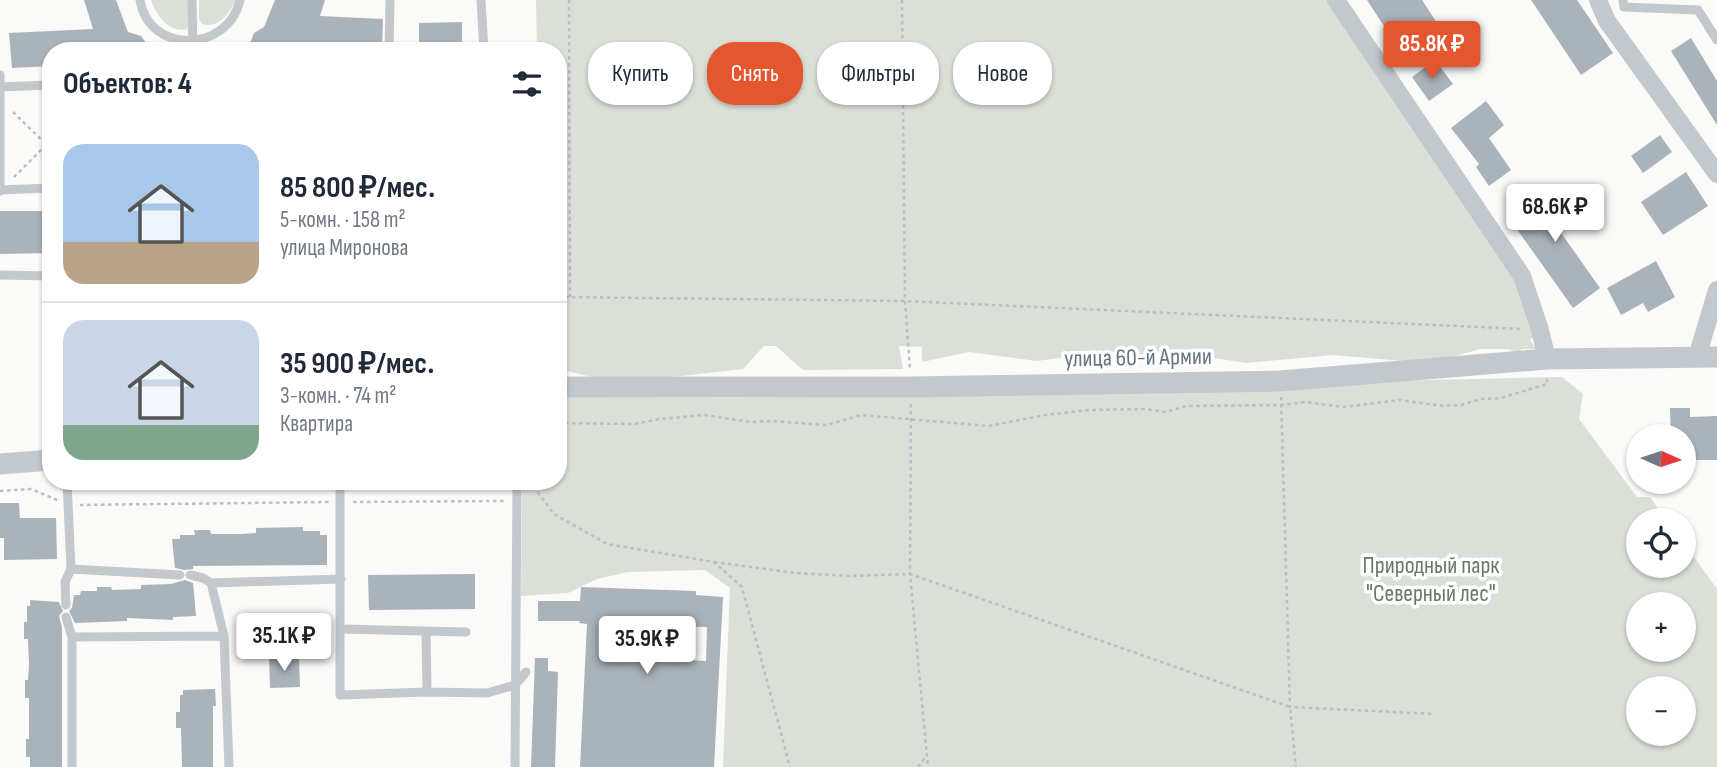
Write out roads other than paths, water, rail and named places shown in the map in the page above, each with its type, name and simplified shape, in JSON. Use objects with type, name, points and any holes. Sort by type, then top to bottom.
[{"type":"street","points":[[1336,0],[1522,276],[1547,359]]},
{"type":"street","points":[[1598,0],[1607,21],[1717,174]]},
{"type":"street","points":[[1707,357],[1717,290]]},
{"type":"street","name":"улица 60-й Армии","points":[[567,387],[911,387],[1280,381],[1547,359],[1707,357]]},
{"type":"street","points":[[0,464],[42,461]]},
{"type":"lane","points":[[140,0],[149,21],[161,32],[183,42]]},
{"type":"lane","points":[[192,0],[192,42]]},
{"type":"lane","points":[[200,42],[222,30],[233,18],[240,0]]},
{"type":"lane","points":[[389,42],[390,0]]},
{"type":"lane","points":[[481,0],[483,42]]},
{"type":"lane","points":[[1623,0],[1624,7],[1698,10],[1717,40]]},
{"type":"lane","points":[[0,75],[0,190],[42,188]]},
{"type":"lane","points":[[1,87],[42,85]]},
{"type":"lane","points":[[0,275],[42,276]]},
{"type":"lane","points":[[66,605],[65,582],[71,569],[67,490]]},
{"type":"lane","points":[[341,490],[340,695],[487,693],[515,685],[526,672]]},
{"type":"lane","points":[[515,767],[517,490]]},
{"type":"lane","points":[[71,569],[185,575],[203,578],[211,583],[341,579]]},
{"type":"lane","points":[[211,583],[224,636],[229,767]]},
{"type":"lane","points":[[66,617],[72,637],[72,767]]},
{"type":"lane","points":[[341,629],[466,632]]},
{"type":"lane","points":[[426,632],[427,692]]},
{"type":"lane","points":[[72,637],[224,636]]},
{"type":"park label","name":"Природный парк \"Северный лес\"","points":[[1431,579]]}]
